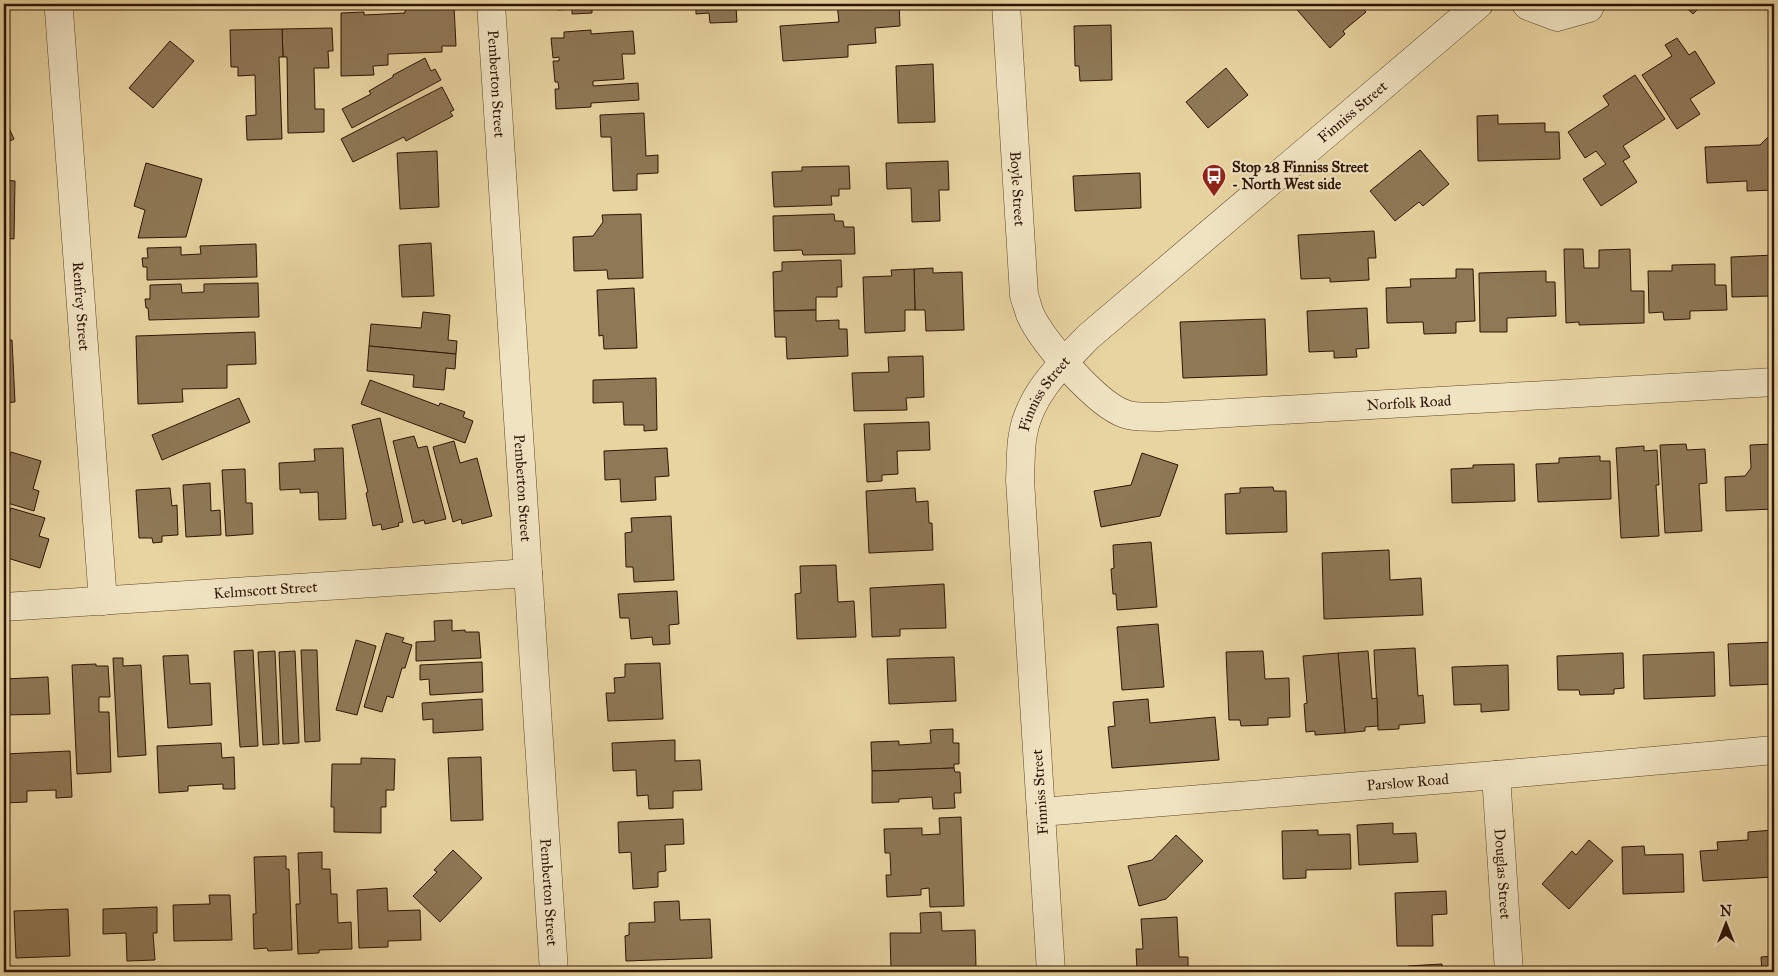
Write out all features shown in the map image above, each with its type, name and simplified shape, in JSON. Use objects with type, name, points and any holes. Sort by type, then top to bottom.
[{"type":"street","name":"Pemberton Street","points":[[491,4],[554,972]]},
{"type":"street","name":"Boyle Street","points":[[1006,4],[1024,295],[1030,314],[1039,329],[1064,361]]},
{"type":"street","name":"Finniss Street","points":[[1051,972],[1020,480],[1022,435],[1028,414],[1036,397],[1064,361],[1088,337],[1479,4]]},
{"type":"street","points":[[1526,4],[1557,17],[1589,8],[1591,4]]},
{"type":"street","name":"Renfrey Street","points":[[59,6],[102,601]]},
{"type":"street","name":"Norfolk Road","points":[[1064,361],[1085,386],[1125,414],[1160,417],[1774,382]]},
{"type":"street","name":"Kelmscott Street","points":[[4,607],[528,572]]},
{"type":"street","name":"Parslow Road","points":[[1041,812],[1774,750]]},
{"type":"street","name":"Douglas Street","points":[[1496,775],[1509,972]]},
{"type":"building","points":[[558,4],[611,4],[611,6],[592,7],[592,13],[572,14],[572,9],[558,10]]},
{"type":"building","points":[[696,4],[732,4],[732,7],[736,7],[737,22],[710,23],[709,13],[696,14]]},
{"type":"building","points":[[837,4],[899,4],[900,26],[875,28],[876,43],[848,45],[848,57],[783,61],[780,26],[839,22]]},
{"type":"building","points":[[1292,4],[1359,4],[1366,12],[1343,31],[1345,34],[1330,48]]},
{"type":"building","points":[[1682,4],[1703,4],[1693,14]]},
{"type":"building","points":[[1703,4],[1711,4],[1707,8]]},
{"type":"building","points":[[454,6],[456,46],[442,46],[442,52],[388,54],[388,65],[373,66],[374,75],[341,76],[341,13],[364,12],[364,15],[405,13],[405,8]]},
{"type":"building","points":[[1111,25],[1112,80],[1080,81],[1079,66],[1075,66],[1074,26]]},
{"type":"building","points":[[332,28],[333,51],[328,51],[329,68],[314,68],[315,109],[324,109],[324,132],[288,133],[287,57],[283,57],[282,29]]},
{"type":"building","points":[[282,29],[283,57],[279,57],[282,139],[247,140],[246,116],[256,115],[255,75],[238,76],[238,67],[231,67],[230,30]]},
{"type":"building","points":[[591,30],[591,34],[633,31],[635,54],[622,54],[624,79],[593,81],[593,86],[638,83],[639,100],[591,103],[591,107],[556,109],[555,89],[559,89],[558,82],[555,82],[553,61],[559,61],[559,57],[553,58],[551,38],[564,38],[564,32]]},
{"type":"building","points":[[1677,38],[1689,55],[1695,51],[1715,83],[1690,99],[1700,114],[1677,129],[1642,75],[1672,56],[1665,45]]},
{"type":"building","points":[[170,41],[194,61],[153,108],[129,88]]},
{"type":"building","points":[[425,58],[431,71],[435,69],[441,80],[352,128],[342,109],[371,94],[369,91],[393,77],[393,75]]},
{"type":"building","points":[[933,64],[935,122],[898,123],[896,66]]},
{"type":"building","points":[[1226,68],[1248,95],[1208,128],[1186,102]]},
{"type":"building","points":[[1635,75],[1665,119],[1623,146],[1630,157],[1623,161],[1637,182],[1601,206],[1583,179],[1606,164],[1596,151],[1585,158],[1568,132],[1609,105],[1603,96]]},
{"type":"building","points":[[4,81],[10,95],[5,97],[10,106],[4,109]]},
{"type":"building","points":[[442,87],[454,110],[450,112],[453,116],[406,141],[404,137],[353,162],[341,139]]},
{"type":"building","points":[[644,113],[646,156],[658,155],[658,173],[637,174],[637,190],[613,191],[611,137],[601,137],[600,115]]},
{"type":"building","points":[[1498,115],[1498,124],[1545,123],[1545,132],[1559,132],[1560,159],[1478,161],[1477,116]]},
{"type":"building","points":[[4,117],[14,139],[6,143],[10,150],[4,152]]},
{"type":"building","points":[[1774,131],[1774,190],[1747,191],[1747,181],[1707,183],[1705,147],[1760,145]]},
{"type":"building","points":[[1420,150],[1449,184],[1423,206],[1419,202],[1395,221],[1370,191]]},
{"type":"building","points":[[437,151],[439,207],[400,209],[397,153]]},
{"type":"building","points":[[948,161],[949,190],[939,190],[940,221],[912,222],[911,188],[887,189],[886,163]]},
{"type":"building","points":[[146,163],[202,179],[186,237],[138,238],[145,210],[134,206]]},
{"type":"building","points":[[849,166],[850,189],[839,189],[839,196],[831,196],[832,205],[774,207],[772,172],[802,171],[802,167]]},
{"type":"building","points":[[1140,173],[1141,208],[1075,211],[1073,176]]},
{"type":"building","points":[[4,180],[15,181],[14,239],[4,238]]},
{"type":"building","points":[[641,214],[643,278],[608,279],[607,270],[574,271],[573,237],[593,236],[603,222],[602,215]]},
{"type":"building","points":[[834,214],[835,221],[843,221],[844,227],[854,227],[855,254],[803,255],[802,250],[774,251],[773,216]]},
{"type":"building","points":[[1374,231],[1376,258],[1368,258],[1369,280],[1330,282],[1330,278],[1301,279],[1298,235]]},
{"type":"building","points":[[431,243],[434,296],[402,297],[399,245]]},
{"type":"building","points":[[256,244],[257,277],[147,280],[147,267],[143,267],[142,258],[148,258],[147,248],[181,247],[181,255],[201,254],[200,246]]},
{"type":"building","points":[[1564,249],[1583,249],[1584,268],[1599,268],[1599,250],[1630,249],[1631,291],[1644,291],[1644,323],[1579,325],[1579,322],[1566,323]]},
{"type":"building","points":[[1774,255],[1774,302],[1770,302],[1770,296],[1732,297],[1731,257]]},
{"type":"building","points":[[841,260],[842,287],[837,287],[837,297],[816,297],[816,310],[774,311],[773,272],[782,271],[782,262]]},
{"type":"building","points":[[1715,264],[1715,285],[1726,285],[1727,310],[1690,311],[1690,319],[1664,320],[1663,312],[1649,313],[1648,271],[1672,271],[1672,265]]},
{"type":"building","points":[[933,268],[933,273],[962,272],[964,330],[926,331],[925,310],[915,310],[914,269]]},
{"type":"building","points":[[914,269],[915,310],[905,310],[905,331],[865,333],[863,277],[892,276],[891,270]]},
{"type":"building","points":[[1456,269],[1473,269],[1475,321],[1456,322],[1456,333],[1424,334],[1423,322],[1387,323],[1386,288],[1411,287],[1410,279],[1456,278]]},
{"type":"building","points":[[1546,271],[1546,282],[1555,282],[1556,316],[1507,318],[1507,332],[1480,332],[1479,273]]},
{"type":"building","points":[[258,283],[259,317],[149,320],[145,299],[150,299],[150,285],[181,284],[182,293],[204,292],[204,284]]},
{"type":"building","points":[[634,288],[637,348],[604,349],[603,335],[599,336],[597,290]]},
{"type":"building","points":[[1367,308],[1369,348],[1356,349],[1357,357],[1334,358],[1334,351],[1309,352],[1307,311]]},
{"type":"building","points":[[816,310],[816,321],[839,320],[839,329],[847,329],[848,356],[787,359],[786,337],[775,337],[774,311]]},
{"type":"building","points":[[423,312],[450,315],[448,340],[457,341],[456,354],[369,346],[371,324],[421,328]]},
{"type":"building","points":[[1265,319],[1267,375],[1183,378],[1180,322]]},
{"type":"building","points":[[255,332],[256,364],[227,365],[227,388],[182,389],[183,402],[138,404],[136,336]]},
{"type":"building","points":[[12,340],[15,402],[4,403],[4,341]]},
{"type":"building","points":[[369,346],[456,354],[455,369],[446,368],[444,390],[413,387],[414,375],[367,371]]},
{"type":"building","points":[[923,356],[924,397],[906,398],[907,410],[854,411],[852,373],[889,372],[888,357]]},
{"type":"building","points":[[656,378],[657,430],[644,431],[644,425],[624,425],[623,402],[593,403],[593,380]]},
{"type":"building","points":[[370,380],[439,406],[440,403],[465,412],[463,417],[473,421],[465,443],[361,404]]},
{"type":"building","points":[[239,398],[250,422],[162,460],[152,435]]},
{"type":"building","points":[[380,418],[403,522],[398,523],[399,526],[382,530],[381,524],[373,526],[366,493],[368,492],[352,425]]},
{"type":"building","points":[[929,422],[930,450],[897,451],[898,474],[882,475],[882,481],[867,482],[864,424]]},
{"type":"building","points":[[414,436],[418,448],[427,446],[446,519],[425,524],[424,520],[413,523],[393,441]]},
{"type":"building","points":[[454,441],[460,463],[477,458],[492,516],[462,524],[461,519],[453,522],[433,447]]},
{"type":"building","points":[[1686,444],[1687,450],[1705,449],[1707,483],[1699,484],[1702,531],[1665,533],[1660,445]]},
{"type":"building","points":[[1774,444],[1774,509],[1726,511],[1725,477],[1745,476],[1751,468],[1750,445]]},
{"type":"building","points":[[1644,446],[1644,451],[1657,450],[1659,485],[1656,485],[1659,536],[1621,538],[1616,448]]},
{"type":"building","points":[[343,448],[346,519],[319,520],[318,492],[300,493],[300,489],[280,490],[279,463],[315,461],[314,449]]},
{"type":"building","points":[[667,448],[669,476],[655,477],[656,500],[621,502],[620,479],[605,480],[604,451]]},
{"type":"building","points":[[11,452],[41,461],[33,489],[39,491],[34,511],[4,502],[4,466],[7,467]]},
{"type":"building","points":[[1142,453],[1178,465],[1160,516],[1101,527],[1094,491],[1131,485]]},
{"type":"building","points":[[1600,456],[1600,461],[1610,461],[1611,499],[1538,502],[1536,464],[1559,463],[1559,458]]},
{"type":"building","points":[[1514,464],[1515,501],[1452,503],[1451,469],[1473,468],[1473,465]]},
{"type":"building","points":[[245,469],[246,503],[252,503],[253,534],[226,536],[222,470]]},
{"type":"building","points":[[210,483],[211,511],[220,510],[221,535],[186,537],[183,485]]},
{"type":"building","points":[[1273,487],[1274,491],[1286,491],[1287,532],[1226,534],[1225,494],[1240,493],[1240,488]]},
{"type":"building","points":[[170,488],[172,506],[177,505],[178,535],[162,536],[162,542],[153,543],[152,538],[139,538],[136,490]]},
{"type":"building","points":[[915,488],[916,502],[928,501],[929,523],[932,523],[933,550],[869,553],[866,491]]},
{"type":"building","points":[[11,508],[45,518],[39,536],[49,539],[40,568],[4,557],[4,519],[7,520]]},
{"type":"building","points":[[671,516],[674,580],[634,582],[633,567],[626,567],[625,533],[632,532],[631,518]]},
{"type":"building","points":[[1151,542],[1157,607],[1117,610],[1116,594],[1113,594],[1111,569],[1114,568],[1113,545]]},
{"type":"building","points":[[1389,550],[1390,580],[1421,578],[1423,615],[1324,619],[1322,553]]},
{"type":"building","points":[[836,565],[838,602],[854,601],[856,637],[797,639],[795,594],[801,593],[800,566]]},
{"type":"building","points":[[944,584],[946,628],[900,629],[900,636],[872,637],[870,588]]},
{"type":"building","points":[[677,591],[679,624],[669,625],[670,644],[653,645],[652,637],[631,639],[629,618],[620,618],[618,594]]},
{"type":"building","points":[[452,620],[452,631],[479,632],[481,658],[416,661],[416,642],[435,641],[434,621]]},
{"type":"building","points":[[1158,624],[1164,687],[1122,690],[1117,627]]},
{"type":"building","points":[[386,633],[404,638],[402,642],[412,645],[405,668],[402,668],[393,698],[387,696],[382,712],[364,707]]},
{"type":"building","points":[[356,640],[376,646],[357,715],[336,710]]},
{"type":"building","points":[[1774,642],[1774,684],[1730,686],[1728,644]]},
{"type":"building","points":[[1415,648],[1418,696],[1423,695],[1425,723],[1399,725],[1399,729],[1378,730],[1374,650]]},
{"type":"building","points":[[253,650],[258,746],[240,747],[234,651]]},
{"type":"building","points":[[301,650],[317,650],[320,741],[305,742]]},
{"type":"building","points":[[275,651],[279,744],[263,745],[258,652]]},
{"type":"building","points":[[295,651],[299,743],[283,744],[279,652]]},
{"type":"building","points":[[1263,651],[1265,679],[1289,678],[1290,717],[1268,718],[1268,725],[1241,726],[1240,720],[1229,720],[1226,652]]},
{"type":"building","points":[[1368,651],[1372,699],[1377,698],[1378,726],[1365,727],[1365,731],[1345,733],[1338,653]]},
{"type":"building","points":[[1714,652],[1715,696],[1644,699],[1643,655]]},
{"type":"building","points":[[1338,653],[1345,733],[1315,735],[1315,731],[1306,732],[1304,704],[1307,703],[1303,656]]},
{"type":"building","points":[[1623,653],[1624,688],[1614,689],[1614,694],[1580,695],[1579,690],[1558,690],[1557,656]]},
{"type":"building","points":[[188,655],[190,684],[210,683],[212,725],[168,728],[163,656]]},
{"type":"building","points":[[954,657],[956,701],[889,704],[887,659]]},
{"type":"building","points":[[113,658],[123,658],[123,666],[141,665],[146,755],[118,757]]},
{"type":"building","points":[[482,662],[483,692],[430,695],[429,679],[420,680],[420,665]]},
{"type":"building","points":[[660,663],[663,719],[608,721],[606,693],[615,693],[614,678],[625,677],[625,664]]},
{"type":"building","points":[[96,664],[96,666],[108,666],[110,697],[99,697],[99,712],[109,712],[111,772],[77,774],[72,665]]},
{"type":"building","points":[[1508,665],[1509,710],[1481,712],[1481,704],[1454,705],[1452,667]]},
{"type":"building","points":[[48,677],[50,714],[4,715],[4,679]]},
{"type":"building","points":[[482,699],[483,730],[433,733],[433,719],[423,720],[422,703]]},
{"type":"building","points":[[1148,699],[1150,723],[1215,717],[1219,760],[1112,768],[1108,727],[1115,726],[1113,702]]},
{"type":"building","points":[[953,729],[953,743],[959,743],[959,764],[954,764],[954,768],[872,771],[871,742],[899,741],[899,745],[931,743],[930,730]]},
{"type":"building","points":[[675,740],[675,761],[700,760],[702,790],[673,791],[673,808],[649,809],[648,795],[637,796],[636,770],[613,771],[612,743]]},
{"type":"building","points":[[221,743],[222,758],[234,757],[235,789],[223,789],[223,784],[188,786],[188,791],[159,793],[157,746]]},
{"type":"building","points":[[70,751],[72,797],[56,798],[56,790],[27,791],[27,802],[4,803],[4,754]]},
{"type":"building","points":[[481,757],[483,820],[451,821],[448,758]]},
{"type":"building","points":[[361,758],[395,759],[394,790],[386,790],[386,807],[381,807],[381,833],[334,832],[334,807],[331,807],[332,764],[361,764]]},
{"type":"building","points":[[954,768],[955,772],[960,772],[961,793],[954,793],[955,808],[933,809],[932,797],[899,799],[899,802],[872,803],[872,771]]},
{"type":"building","points":[[961,817],[964,906],[930,907],[929,888],[921,889],[921,895],[887,897],[886,875],[891,875],[890,853],[885,853],[884,829],[922,828],[922,835],[940,834],[939,818]]},
{"type":"building","points":[[683,819],[684,844],[665,845],[666,871],[658,872],[658,887],[633,889],[631,852],[619,853],[618,822]]},
{"type":"building","points":[[1393,823],[1393,834],[1416,833],[1418,862],[1359,865],[1357,825]]},
{"type":"building","points":[[1318,830],[1318,835],[1350,834],[1351,869],[1306,870],[1306,878],[1283,879],[1282,831]]},
{"type":"building","points":[[1774,830],[1774,877],[1703,881],[1700,851],[1718,850],[1717,842],[1748,840],[1748,832]]},
{"type":"building","points":[[1176,835],[1203,861],[1166,899],[1139,906],[1128,866],[1152,860]]},
{"type":"building","points":[[1589,840],[1613,861],[1569,909],[1542,884],[1572,851],[1576,855]]},
{"type":"building","points":[[1644,846],[1645,855],[1683,854],[1684,892],[1623,894],[1622,847]]},
{"type":"building","points":[[453,850],[482,878],[440,922],[413,896],[437,872],[434,870]]},
{"type":"building","points":[[322,852],[322,869],[330,869],[331,894],[337,894],[338,923],[351,922],[352,949],[319,950],[319,953],[298,954],[296,904],[300,904],[298,853]]},
{"type":"building","points":[[286,856],[286,869],[289,869],[292,950],[268,951],[267,948],[254,949],[253,914],[256,914],[254,857]]},
{"type":"building","points":[[387,888],[388,911],[420,910],[421,940],[388,941],[388,947],[359,948],[357,890]]},
{"type":"building","points":[[1446,891],[1447,914],[1432,915],[1433,946],[1397,946],[1395,893]]},
{"type":"building","points":[[209,895],[230,895],[232,940],[174,941],[173,905],[210,904]]},
{"type":"building","points":[[679,901],[680,920],[710,919],[712,958],[626,961],[625,936],[629,935],[629,923],[655,922],[654,902]]},
{"type":"building","points":[[157,907],[157,933],[153,933],[155,960],[127,961],[126,933],[103,934],[103,909]]},
{"type":"building","points":[[68,909],[70,956],[16,958],[14,911]]},
{"type":"building","points":[[941,912],[942,931],[975,930],[976,967],[891,970],[890,933],[921,933],[920,913]]},
{"type":"building","points":[[1177,917],[1179,957],[1188,957],[1188,972],[1144,972],[1144,969],[1137,970],[1136,949],[1143,949],[1141,919]]},
{"type":"building","points":[[1774,956],[1774,972],[1762,972],[1761,957]]},
{"type":"building","points":[[1442,964],[1442,972],[1408,972],[1408,966]]},
{"type":"place","name":"Stop 28 Finniss Street - North West side","points":[[1214,197]]}]
